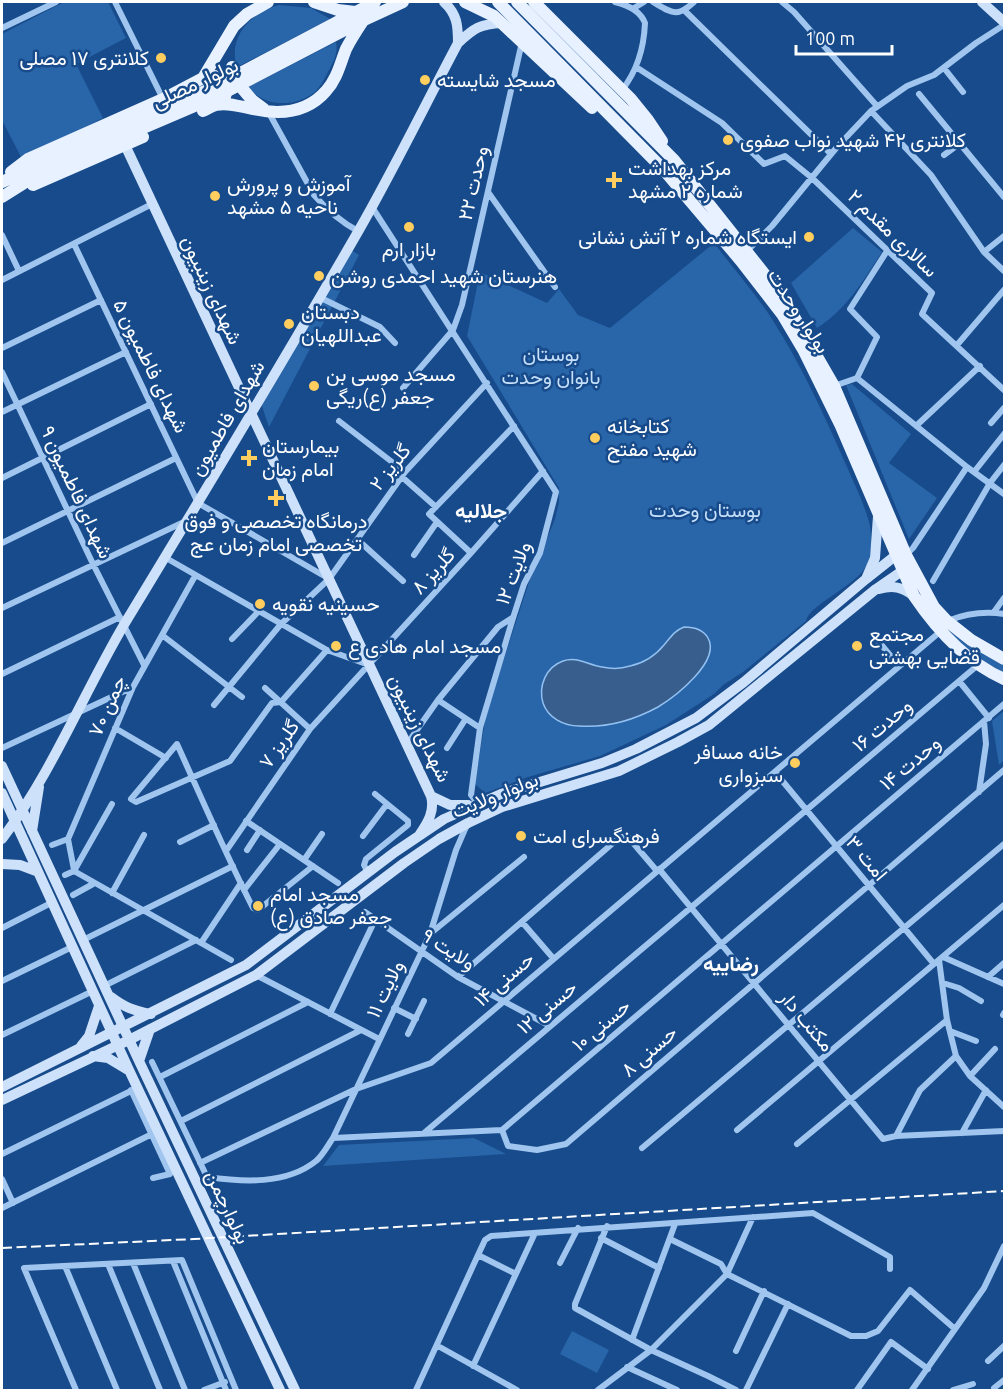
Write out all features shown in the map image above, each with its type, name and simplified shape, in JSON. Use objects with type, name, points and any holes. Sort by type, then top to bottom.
[{"type":"main road","points":[[209,77],[234,26],[268,2]]},
{"type":"main road","points":[[2,198],[221,101],[268,112],[284,112],[315,102],[328,89],[339,70],[360,16],[314,2]]},
{"type":"main road","name":"بولوار مصلی","points":[[2,198],[45,170],[218,96],[360,16],[375,2]]},
{"type":"main road","name":"بولوار مصلی","points":[[2,180],[214,87],[360,16],[404,2]]},
{"type":"main road","points":[[444,2],[452,9],[458,21],[458,43]]},
{"type":"main road","points":[[465,2],[494,16],[631,147],[664,170]]},
{"type":"main road","name":"بولوار وحدت","points":[[498,2],[664,170],[741,261],[782,314],[824,390],[878,516],[944,626],[961,652],[1005,679]]},
{"type":"main road","name":"بولوار وحدت","points":[[517,2],[674,160],[789,308],[834,386],[901,555],[902,571],[914,596],[944,626],[1005,659]]},
{"type":"main road","points":[[982,2],[1005,23]]},
{"type":"main road","points":[[535,3],[622,90],[648,120],[674,160]]},
{"type":"main road","name":"شهدای فاطمیون","points":[[15,822],[77,713],[122,621],[166,558],[358,231],[458,43],[473,29],[484,24],[502,23]]},
{"type":"main road","points":[[230,35],[228,52],[235,78],[252,100],[268,112]]},
{"type":"main road","points":[[2,180],[28,159],[209,77],[221,79],[225,84],[221,101]]},
{"type":"main road","name":"شهدای زینبیون","points":[[124,145],[431,796],[450,805],[478,804]]},
{"type":"main road","points":[[878,516],[875,558],[866,579],[875,581],[876,589],[898,587],[914,596]]},
{"type":"main road","name":"بولوار ولایت","points":[[112,1032],[246,965],[444,819],[532,783],[602,763],[666,735],[696,718],[744,682],[866,579],[901,555]]},
{"type":"main road","name":"بولوار ولایت","points":[[117,1045],[256,975],[404,863],[439,839],[468,823],[502,807],[619,771],[709,725],[876,589],[902,571]]},
{"type":"main road","points":[[2,766],[123,1027]]},
{"type":"main road","points":[[32,831],[37,792],[42,775]]},
{"type":"main road","points":[[2,794],[112,1032],[2,1087]]},
{"type":"main road","points":[[418,837],[431,814],[433,806],[431,796]]},
{"type":"main road","points":[[2,839],[15,822]]},
{"type":"main road","points":[[2,864],[20,865],[36,871]]},
{"type":"main road","points":[[106,990],[124,1007],[151,1014]]},
{"type":"main road","points":[[79,1049],[89,1036],[99,1006]]},
{"type":"main road","name":"بولوارچمن","points":[[123,1027],[295,1390]]},
{"type":"main road","points":[[139,1061],[150,1029]]},
{"type":"main road","name":"بولوارچمن","points":[[112,1032],[129,1070],[134,1089],[280,1390]]},
{"type":"main road","points":[[2,1100],[117,1045]]},
{"type":"main road","points":[[93,1056],[108,1058],[129,1070]]},
{"type":"street","points":[[2,28],[56,2]]},
{"type":"street","points":[[115,2],[163,99]]},
{"type":"street","points":[[615,2],[634,8],[645,23],[636,67],[622,90]]},
{"type":"street","points":[[634,8],[644,2]]},
{"type":"street","points":[[653,2],[671,12],[685,10],[694,2]]},
{"type":"street","points":[[782,2],[794,12],[931,175],[984,252],[1005,271]]},
{"type":"street","points":[[685,10],[831,154]]},
{"type":"street","points":[[747,252],[772,226],[831,154],[874,108],[906,86],[934,75],[1005,23]]},
{"type":"street","name":"وحدت ۲۲","points":[[453,330],[462,305],[522,42]]},
{"type":"street","name":"سالاری مقدم ۲","points":[[636,67],[722,123],[764,164],[785,156],[812,178],[932,293],[922,314],[1005,390]]},
{"type":"street","points":[[944,68],[963,92]]},
{"type":"street","points":[[919,94],[1005,197]]},
{"type":"street","points":[[268,112],[314,195],[344,224],[358,231]]},
{"type":"street","points":[[944,155],[959,144]]},
{"type":"street","points":[[488,192],[555,287]]},
{"type":"street","points":[[2,279],[152,204]]},
{"type":"street","points":[[372,206],[543,471]]},
{"type":"street","points":[[2,235],[19,271]]},
{"type":"street","points":[[984,252],[1005,236]]},
{"type":"street","name":"شهدای فاطمیون ۵","points":[[74,244],[198,503]]},
{"type":"street","points":[[834,386],[857,378],[877,337],[850,309],[887,251]]},
{"type":"street","points":[[957,345],[1005,290]]},
{"type":"street","points":[[319,297],[380,327],[395,343]]},
{"type":"street","points":[[2,348],[100,300]]},
{"type":"street","points":[[403,387],[453,330]]},
{"type":"street","points":[[2,412],[126,352]]},
{"type":"street","points":[[916,426],[980,366]]},
{"type":"street","name":"شهدای فاطمیون ۹","points":[[2,372],[93,564],[144,665]]},
{"type":"street","points":[[857,378],[967,467],[1005,494]]},
{"type":"street","name":"گلریز ۲","points":[[214,705],[281,624],[329,579],[403,474],[487,383]]},
{"type":"street","points":[[2,478],[151,405]]},
{"type":"street","points":[[991,423],[1005,408]]},
{"type":"street","points":[[339,421],[403,474],[436,507]]},
{"type":"street","points":[[471,553],[429,514],[514,426]]},
{"type":"street","points":[[974,472],[1004,434]]},
{"type":"street","points":[[2,543],[176,458]]},
{"type":"street","points":[[933,581],[990,483],[1005,465]]},
{"type":"street","points":[[901,555],[913,548],[967,467]]},
{"type":"street","name":"ولایت ۱۲","points":[[478,804],[471,795],[480,729],[524,584],[540,553],[556,492],[543,471]]},
{"type":"street","name":"گلریز ۸","points":[[369,665],[543,471]]},
{"type":"street","points":[[198,503],[329,579]]},
{"type":"street","points":[[2,608],[189,519]]},
{"type":"street","points":[[414,555],[437,522]]},
{"type":"street","points":[[358,540],[402,581]]},
{"type":"street","points":[[166,558],[327,650],[369,665]]},
{"type":"street","name":"چمن ۷۰","points":[[68,839],[133,687],[195,576]]},
{"type":"street","points":[[994,612],[1005,598]]},
{"type":"street","points":[[232,639],[258,612]]},
{"type":"street","points":[[944,626],[961,616],[994,612],[1005,614]]},
{"type":"street","points":[[406,744],[438,700],[498,627],[513,618]]},
{"type":"street","points":[[2,674],[122,621]]},
{"type":"street","name":"حسنی ۱۴","points":[[200,1163],[356,1089],[431,1063],[944,626]]},
{"type":"street","points":[[162,635],[242,697]]},
{"type":"street","points":[[879,642],[899,666]]},
{"type":"street","points":[[313,866],[258,910],[253,908],[242,887],[226,850],[214,825],[193,778],[177,744],[131,799],[136,802],[193,778],[230,761],[272,703],[281,702],[327,650]]},
{"type":"street","name":"وحدت ۱۶","points":[[691,908],[978,664]]},
{"type":"street","name":"گلریز ۷","points":[[226,850],[310,729],[369,665]]},
{"type":"street","points":[[959,681],[986,719],[986,744],[979,792]]},
{"type":"street","points":[[2,748],[133,687]]},
{"type":"street","points":[[265,688],[310,729]]},
{"type":"street","points":[[438,700],[480,729]]},
{"type":"street","name":"وحدت ۱۴","points":[[721,944],[1005,704]]},
{"type":"street","points":[[447,748],[465,720]]},
{"type":"street","points":[[115,728],[166,758]]},
{"type":"street","name":"حسنی ۸","points":[[502,1130],[508,1146],[537,1150],[566,1144],[1005,770]]},
{"type":"street","name":"امت ۳","points":[[775,772],[904,928],[938,960],[1005,984]]},
{"type":"street","points":[[368,873],[364,865],[366,859],[408,825],[408,821],[375,794]]},
{"type":"street","points":[[65,875],[74,871],[112,804]]},
{"type":"street","points":[[363,836],[387,804]]},
{"type":"street","points":[[246,821],[338,883]]},
{"type":"street","name":"ولایت ۱۱","points":[[200,1163],[207,1177],[239,1182],[286,1176],[317,1160],[333,1138],[422,952],[430,934],[456,850],[468,823]]},
{"type":"street","points":[[180,842],[214,825]]},
{"type":"street","points":[[247,850],[260,830]]},
{"type":"street","points":[[304,860],[322,834]]},
{"type":"street","points":[[112,893],[144,835]]},
{"type":"street","name":"مکتب دار","points":[[458,977],[620,837],[628,837],[691,908],[883,1139],[896,1136]]},
{"type":"street","points":[[52,846],[68,839],[74,871],[93,884],[231,960]]},
{"type":"street","points":[[439,839],[452,841],[456,850]]},
{"type":"street","points":[[106,990],[199,942],[242,887],[280,844]]},
{"type":"street","points":[[642,1148],[1005,844]]},
{"type":"street","points":[[430,934],[524,857]]},
{"type":"street","points":[[83,940],[233,866]]},
{"type":"street","points":[[73,895],[93,884]]},
{"type":"street","points":[[2,928],[51,903]]},
{"type":"street","points":[[736,1130],[1005,905]]},
{"type":"street","name":"حسنی ۱۲","points":[[424,1132],[691,908]]},
{"type":"street","name":"ولایت ۹","points":[[365,912],[458,977],[550,1026]]},
{"type":"street","points":[[330,1014],[375,920]]},
{"type":"street","points":[[522,922],[553,958]]},
{"type":"street","name":"حسنی ۱۰","points":[[502,1130],[721,944]]},
{"type":"street","points":[[2,981],[72,947]]},
{"type":"street","points":[[938,960],[947,1020],[956,1056],[970,1076],[1005,1107]]},
{"type":"street","points":[[988,977],[1005,963]]},
{"type":"street","points":[[256,975],[379,1039]]},
{"type":"street","points":[[943,983],[959,988],[981,1001]]},
{"type":"street","points":[[2,1035],[93,991]]},
{"type":"street","points":[[408,1034],[424,1001]]},
{"type":"street","points":[[160,1077],[308,1002]]},
{"type":"street","points":[[394,1008],[416,1019]]},
{"type":"street","points":[[797,1144],[947,1020]]},
{"type":"street","points":[[181,1121],[361,1030]]},
{"type":"street","points":[[950,1031],[976,1041]]},
{"type":"street","points":[[970,1076],[995,1049]]},
{"type":"street","points":[[896,1136],[920,1090],[956,1056]]},
{"type":"street","points":[[152,1062],[200,1163]]},
{"type":"street","points":[[2,1154],[134,1089],[170,1174],[153,1178]]},
{"type":"street","points":[[962,1133],[986,1090]]},
{"type":"street","points":[[333,1138],[502,1130]]},
{"type":"street","points":[[896,1136],[1005,1131]]},
{"type":"street","points":[[2,1208],[152,1134]]},
{"type":"street","points":[[2,1179],[13,1203]]},
{"type":"street","points":[[416,1390],[487,1238],[578,1228],[675,1224],[813,1213],[890,1257],[890,1269]]},
{"type":"street","points":[[598,1390],[651,1350],[727,1274],[753,1217]]},
{"type":"street","points":[[632,1340],[675,1224]]},
{"type":"street","points":[[606,1226],[575,1308],[651,1350],[736,1390]]},
{"type":"street","points":[[560,1263],[578,1228]]},
{"type":"street","points":[[473,1366],[536,1233]]},
{"type":"street","points":[[601,1238],[659,1268]]},
{"type":"street","points":[[670,1239],[721,1264],[727,1274],[851,1336],[866,1336],[878,1331],[910,1290],[955,1329]]},
{"type":"street","points":[[912,1390],[984,1288],[1005,1246]]},
{"type":"street","points":[[477,1256],[516,1274]]},
{"type":"street","points":[[76,1390],[24,1268],[182,1260],[236,1390]]},
{"type":"street","points":[[173,1261],[226,1390]]},
{"type":"street","points":[[133,1263],[185,1390]]},
{"type":"street","points":[[108,1264],[160,1390]]},
{"type":"street","points":[[65,1266],[117,1390]]},
{"type":"street","points":[[736,1351],[764,1291]]},
{"type":"street","points":[[746,1390],[788,1304]]},
{"type":"street","points":[[857,1390],[891,1342],[927,1369]]},
{"type":"street","points":[[438,1346],[508,1389],[517,1390]]},
{"type":"street","points":[[987,1361],[1005,1346]]},
{"type":"street","points":[[627,1367],[677,1390]]},
{"type":"street","points":[[204,1390],[231,1380]]},
{"type":"street","points":[[994,1388],[1005,1380]]},
{"type":"street","points":[[953,1390],[973,1384]]},
{"type":"green space","points":[[64,2],[108,2],[126,38],[76,64],[103,118],[22,159],[2,120],[2,34]]},
{"type":"green space","points":[[279,5],[311,8],[330,19],[237,67],[236,45],[244,27],[260,13]]},
{"type":"green space","points":[[336,42],[336,55],[327,74],[317,90],[307,97],[289,103],[271,102],[254,94],[248,87]]},
{"type":"green space","points":[[853,228],[882,252],[846,303],[817,328],[791,283]]},
{"type":"green space","name":"بوستان وحدت","points":[[714,243],[772,319],[810,387],[867,514],[871,530],[870,558],[858,576],[816,607],[806,621],[714,694],[666,725],[600,756],[528,777],[485,793],[475,784],[486,714],[529,582],[555,519],[559,488],[467,336],[480,272],[547,303],[559,289],[578,315],[610,328]]},
{"type":"green space","points":[[351,250],[359,255],[269,427],[261,403]]},
{"type":"green space","points":[[852,384],[911,434],[889,463],[937,498],[909,539],[846,385]]},
{"type":"green space","points":[[939,622],[967,645],[1004,666],[1004,674],[964,648]]},
{"type":"green space","points":[[1004,711],[1004,760],[999,765],[992,721]]},
{"type":"green space","points":[[474,1138],[506,1154],[323,1166],[339,1145]]},
{"type":"green space","points":[[572,1331],[609,1350],[597,1373],[560,1354]]},
{"type":"shaded area","points":[[684,627],[698,629],[706,635],[710,647],[708,657],[695,677],[658,707],[639,716],[600,726],[573,726],[562,723],[545,708],[542,697],[543,684],[548,672],[557,664],[573,660],[609,668],[635,665],[653,656],[675,632]]},
{"type":"railway","points":[[2,1248],[194,1239],[1004,1191]]},
{"type":"place","name":"کلانتری ۱۷ مصلی","points":[[161,58]]},
{"type":"place","name":"مسجد شایسته","points":[[425,80]]},
{"type":"place","name":"کلانتری ۴۲ شهید نواب صفوی","points":[[728,140]]},
{"type":"place","name":"مرکز بهداشت شماره ۲ مشهد","points":[[614,180]]},
{"type":"place","name":"آموزش و پرورش ناحیه ۵ مشهد","points":[[215,196]]},
{"type":"place","name":"بازار ارم","points":[[409,227]]},
{"type":"place","name":"ایستگاه شماره ۲ آتش نشانی","points":[[809,237]]},
{"type":"place","name":"هنرستان شهید احمدی روشن","points":[[319,276]]},
{"type":"place","name":"دبستان عبداللهیان","points":[[289,324]]},
{"type":"place","name":"مسجد موسی بن جعفر (ع)ریگی","points":[[314,386]]},
{"type":"place","name":"کتابخانه شهید مفتح","points":[[595,438]]},
{"type":"place","name":"بیمارستان امام زمان","points":[[249,458]]},
{"type":"place","name":"درمانگاه تخصصی و فوق تخصصی امام زمان عج","points":[[276,498]]},
{"type":"place","name":"حسینیه نقویه","points":[[260,604]]},
{"type":"place","name":"مسجد امام هادی ع","points":[[336,646]]},
{"type":"place","name":"مجتمع قضایی بهشتی","points":[[857,646]]},
{"type":"place","name":"خانه مسافر سبزواری","points":[[795,763]]},
{"type":"place","name":"فرهنگسرای امت","points":[[521,836]]},
{"type":"place","name":"مسجد امام جعفر صادق (ع)","points":[[258,906]]},
{"type":"district","name":"جلالیه","points":[[481,511]]},
{"type":"district","name":"رضاییه","points":[[731,964]]},
{"type":"park label","name":"بوستان بانوان وحدت","points":[[551,366]]}]
